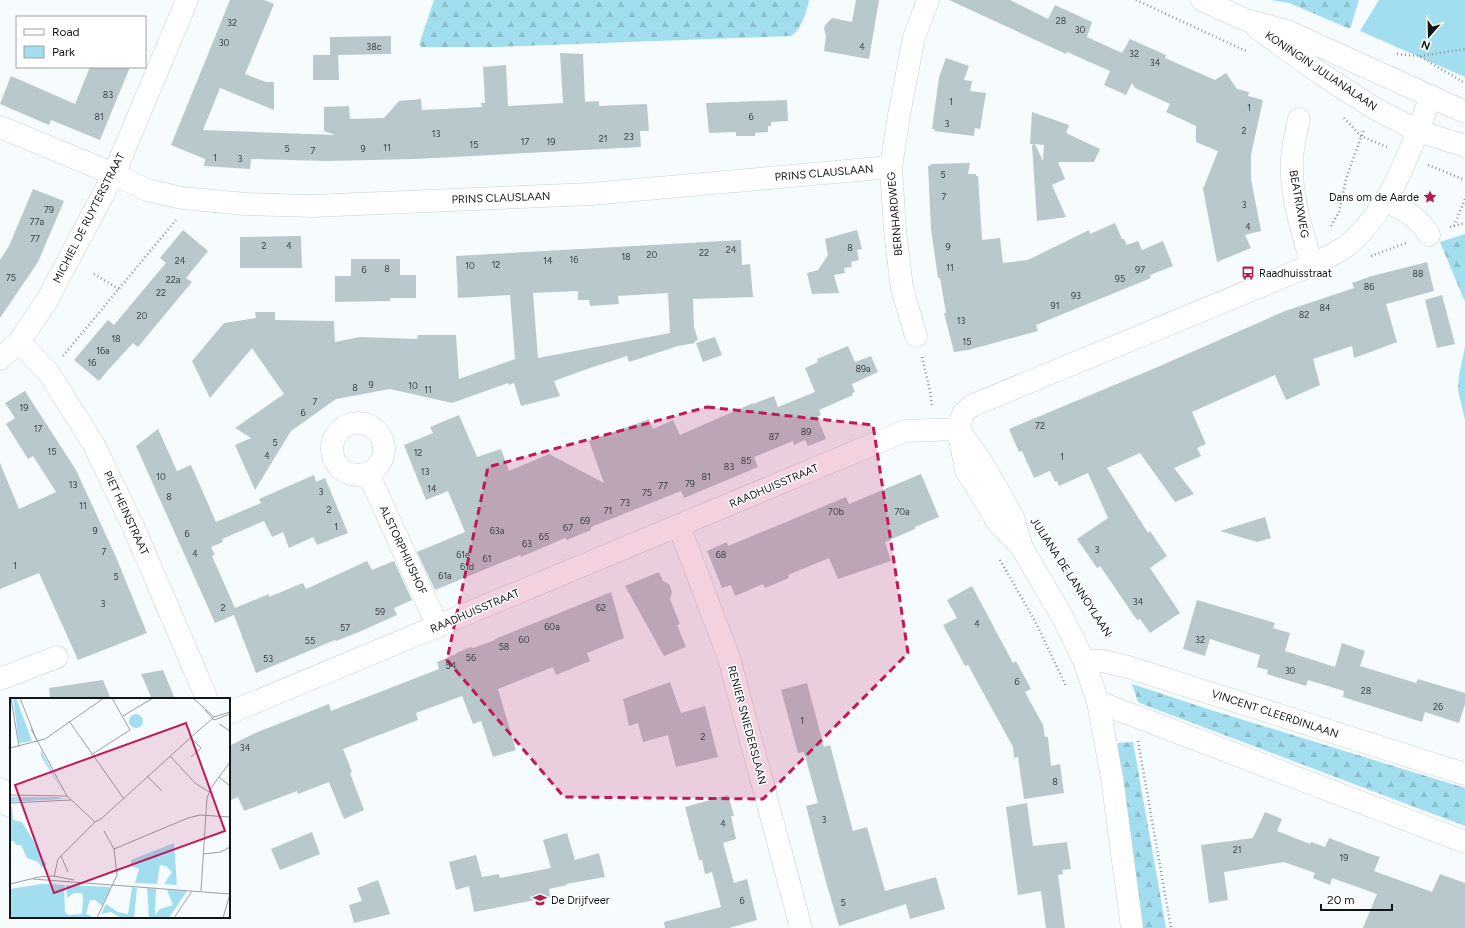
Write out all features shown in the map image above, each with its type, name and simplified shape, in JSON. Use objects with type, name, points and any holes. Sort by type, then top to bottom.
[{"type":"street","name":"MICHIEL DE RUYTERSTRAAT","points":[[0,359],[19,342],[46,302],[114,174],[187,0]]},
{"type":"street","name":"BERNHARDWEG","points":[[916,336],[902,288],[895,231],[891,167],[898,115],[914,37],[928,0]]},
{"type":"street","name":"KONINGIN JULIANALAAN","points":[[1202,0],[1246,20],[1288,31],[1465,112]]},
{"type":"street","name":"KONINGIN JULIANALAAN","points":[[1246,20],[1321,74],[1374,108],[1418,130],[1465,146]]},
{"type":"street","points":[[958,429],[963,414],[972,406],[1312,265],[1344,248],[1369,225],[1391,192],[1431,97]]},
{"type":"street","name":"BEATRIXWEG","points":[[1299,119],[1293,147],[1292,180],[1300,225],[1312,265]]},
{"type":"street","name":"PRINS CLAUSLAAN","points":[[8,130],[114,174],[147,190],[182,198],[246,204],[312,206],[583,194],[891,167]]},
{"type":"street","points":[[1385,201],[1399,207],[1425,227],[1429,235]]},
{"type":"street","name":"PIET HEINSTRAAT","points":[[19,342],[49,373],[94,445],[133,526],[207,698]]},
{"type":"street","name":"RAADHUISSTRAAT","points":[[230,713],[904,432],[934,429],[958,429]]},
{"type":"street","name":"JULIANA DE LANNOYLAAN","points":[[958,429],[981,461],[1013,517],[1021,546],[1063,618],[1084,661],[1098,702],[1112,778],[1132,928]]},
{"type":"street","name":"ALSTORPHIUSHOF","points":[[368,473],[438,627]]},
{"type":"street","name":"RENIER SNIEDERSLAAN","points":[[680,526],[729,658],[801,928]]},
{"type":"street","points":[[0,679],[57,657]]},
{"type":"street","name":"VINCENT CLEERDINLAAN","points":[[1084,661],[1103,661],[1120,665],[1465,774]]},
{"type":"street","points":[[1098,702],[1465,842]]},
{"type":"path","points":[[1389,76],[1398,54],[1419,56],[1465,49]]},
{"type":"path","points":[[1419,56],[1465,82]]},
{"type":"path","points":[[1330,229],[1339,212],[1346,179],[1361,136],[1374,108]]},
{"type":"path","points":[[49,373],[176,220],[182,198]]},
{"type":"path","points":[[1454,226],[1465,199]]},
{"type":"path","points":[[1365,258],[1465,223]]},
{"type":"path","points":[[94,274],[119,289]]},
{"type":"path","points":[[916,336],[930,391],[934,429]]},
{"type":"path","points":[[999,559],[1035,621],[1069,692]]},
{"type":"path","name":"JULIANA DE LANNOYLAAN","points":[[1057,559],[1115,644],[1120,665]]},
{"type":"path","points":[[1134,715],[1171,928]]},
{"type":"highlighted area","points":[[707,407],[873,425],[908,653],[763,799],[564,797],[447,660],[488,467]]},
{"type":"green space","points":[[434,0],[809,0],[801,25],[791,36],[496,47],[422,47],[419,45]]},
{"type":"green space","points":[[1271,0],[1359,0],[1350,29],[1289,3]]},
{"type":"green space","points":[[1379,0],[1465,0],[1465,77],[1360,31]]},
{"type":"green space","points":[[1465,234],[1465,302],[1440,242]]},
{"type":"green space","points":[[1465,347],[1465,420],[1458,390],[1459,375]]},
{"type":"green space","points":[[1132,684],[1211,710],[1465,788],[1465,826],[1145,705],[1138,702]]},
{"type":"green space","points":[[1133,742],[1166,928],[1141,928],[1118,748],[1118,743]]},
{"type":"building","points":[[230,0],[264,0],[274,4],[245,74],[266,82],[274,82],[274,110],[220,88],[203,130],[335,135],[324,131],[324,107],[349,106],[350,119],[384,118],[399,101],[421,99],[422,110],[482,107],[481,103],[485,103],[483,67],[506,65],[508,106],[563,103],[560,53],[583,54],[585,102],[599,101],[599,106],[647,104],[649,131],[640,131],[641,147],[416,159],[327,161],[251,159],[250,169],[204,166],[205,159],[171,145]]},
{"type":"building","points":[[856,0],[879,0],[869,59],[824,51],[826,36],[824,28],[826,24],[832,18],[852,22]]},
{"type":"building","points":[[949,0],[1010,0],[1048,19],[1055,5],[1092,22],[1087,37],[1122,53],[1130,39],[1166,55],[1165,58],[1215,80],[1226,73],[1237,89],[1249,92],[1248,96],[1263,100],[1251,155],[1251,179],[1261,231],[1245,235],[1251,248],[1217,262],[1203,189],[1218,151],[1196,142],[1196,126],[1166,112],[1170,104],[1135,88],[1132,83],[1126,95],[1104,85],[1110,71],[1067,52],[1066,54]]},
{"type":"building","points":[[391,36],[391,54],[338,55],[339,80],[313,80],[313,55],[330,55],[330,37]]},
{"type":"building","points":[[946,58],[969,66],[964,80],[972,81],[970,91],[986,93],[980,129],[975,128],[974,136],[934,131],[935,129],[932,129],[939,77]]},
{"type":"building","points":[[90,68],[130,68],[100,140],[51,120],[49,125],[0,104],[11,76],[75,104]]},
{"type":"building","points":[[787,100],[788,121],[771,122],[771,126],[768,126],[768,132],[755,133],[755,136],[736,136],[736,132],[709,133],[706,103]]},
{"type":"building","points":[[1032,112],[1069,125],[1066,133],[1100,149],[1094,162],[1058,162],[1065,179],[1052,185],[1066,217],[1037,221],[1032,145],[1035,144],[1030,144]],"holes":[[[1035,144],[1044,145],[1043,161]]]},
{"type":"building","points":[[970,163],[968,174],[976,174],[976,176],[978,176],[982,240],[1000,238],[1003,263],[1028,260],[1089,230],[1090,234],[1115,223],[1122,239],[1124,239],[1127,245],[1138,241],[1142,250],[1163,241],[1173,266],[1150,275],[1151,278],[1036,325],[1038,331],[968,350],[954,352],[944,313],[946,313],[940,278],[938,278],[931,229],[928,166],[931,164]]},
{"type":"building","points":[[33,189],[64,201],[38,262],[0,318],[0,260],[9,246]]},
{"type":"building","points":[[183,230],[208,251],[186,278],[192,282],[138,347],[133,343],[99,381],[74,360],[108,320],[114,325],[166,263],[160,258]]},
{"type":"building","points":[[857,230],[862,249],[857,250],[859,260],[851,262],[852,267],[844,268],[845,273],[834,275],[839,293],[812,294],[807,273],[818,270],[828,255],[825,239]]},
{"type":"building","points":[[301,236],[302,268],[240,268],[240,237]]},
{"type":"building","points":[[741,240],[742,265],[750,264],[753,297],[693,299],[694,327],[698,340],[695,341],[695,343],[678,346],[629,362],[627,356],[554,381],[560,396],[521,406],[514,383],[509,385],[508,383],[452,403],[390,389],[336,399],[291,431],[255,490],[235,445],[251,438],[235,428],[284,394],[252,348],[210,398],[192,361],[224,323],[256,318],[255,312],[275,312],[275,320],[334,321],[335,342],[360,337],[417,339],[418,335],[456,335],[459,379],[515,359],[510,295],[458,298],[456,256]],"holes":[[[578,291],[578,300],[589,300],[590,306],[619,304],[618,296],[668,293],[670,333],[538,358],[533,293]]]},
{"type":"building","points":[[351,259],[400,259],[400,275],[416,275],[416,298],[390,298],[390,301],[335,302],[335,276],[351,276]]},
{"type":"building","points":[[1427,262],[1434,291],[1386,304],[1397,342],[1354,358],[1352,346],[1313,359],[1320,385],[1286,400],[1275,375],[1192,412],[1206,444],[1197,448],[1201,456],[1174,468],[1194,494],[1175,502],[1140,453],[1107,468],[1148,533],[1150,531],[1167,556],[1150,568],[1180,613],[1150,633],[1140,619],[1137,620],[1100,566],[1097,568],[1077,539],[1108,518],[1088,473],[1059,486],[1057,481],[1055,482],[1050,471],[1034,478],[1022,451],[1019,452],[1009,429],[1160,366],[1285,311],[1354,288],[1352,283],[1372,276]]},
{"type":"building","points":[[1442,295],[1455,344],[1437,348],[1425,300]]},
{"type":"building","points":[[715,337],[722,355],[703,362],[696,343]]},
{"type":"building","points":[[848,346],[855,362],[871,356],[878,372],[852,384],[855,392],[852,393],[853,395],[819,410],[821,415],[817,417],[826,439],[808,446],[805,440],[794,445],[793,441],[754,457],[758,467],[684,498],[681,491],[591,527],[591,530],[567,540],[565,538],[521,557],[520,555],[435,590],[417,552],[465,532],[448,491],[426,500],[404,445],[433,433],[430,427],[459,415],[477,457],[501,449],[509,471],[549,454],[604,483],[589,441],[649,419],[653,429],[673,420],[680,435],[753,403],[774,396],[778,407],[815,392],[805,368],[818,362],[817,359]]},
{"type":"building","points":[[25,391],[76,470],[116,557],[147,633],[78,660],[39,573],[0,589],[0,463],[19,509],[56,492],[33,456],[28,459],[6,424],[15,418],[5,403]]},
{"type":"building","points":[[158,429],[177,471],[191,465],[216,522],[261,503],[259,499],[314,475],[316,482],[325,478],[348,533],[317,545],[313,537],[289,548],[283,532],[272,537],[264,521],[222,539],[223,542],[211,547],[215,555],[212,556],[235,608],[269,594],[269,597],[303,583],[306,589],[367,561],[372,570],[394,561],[412,600],[394,608],[397,615],[359,632],[336,641],[335,640],[256,673],[234,615],[215,623],[136,446]]},
{"type":"building","points":[[921,474],[939,517],[885,542],[891,561],[838,579],[829,558],[788,575],[789,578],[765,588],[763,584],[735,596],[731,585],[722,588],[707,551],[727,542],[728,546],[846,497],[849,504]]},
{"type":"building","points":[[1265,517],[1271,538],[1257,542],[1220,531]]},
{"type":"building","points":[[659,572],[663,581],[669,584],[672,592],[670,599],[680,624],[677,625],[686,647],[664,656],[625,586]]},
{"type":"building","points":[[972,586],[1013,663],[1016,661],[1031,689],[1025,692],[1043,725],[1045,737],[1048,737],[1051,766],[1060,764],[1064,793],[1024,799],[1018,757],[1014,758],[1013,747],[968,665],[965,666],[943,625],[957,618],[947,600]]},
{"type":"building","points":[[611,592],[624,638],[587,653],[590,661],[556,675],[553,667],[498,689],[516,750],[493,757],[481,721],[473,724],[462,696],[416,713],[418,720],[343,749],[364,810],[344,819],[329,782],[298,794],[297,791],[244,811],[238,797],[230,801],[230,746],[253,734],[329,704],[331,711],[439,669],[437,662],[471,647],[473,648]]},
{"type":"building","points":[[1197,600],[1275,623],[1273,628],[1290,633],[1285,651],[1335,667],[1342,643],[1365,651],[1360,666],[1416,683],[1418,679],[1465,693],[1465,704],[1459,723],[1425,712],[1422,722],[1343,697],[1344,691],[1308,680],[1306,686],[1267,674],[1268,670],[1257,667],[1260,655],[1210,639],[1205,656],[1183,649]]},
{"type":"building","points":[[163,670],[175,698],[152,698],[141,674]]},
{"type":"building","points":[[103,680],[111,698],[50,698],[49,688]]},
{"type":"building","points":[[670,682],[681,713],[705,706],[718,757],[676,767],[668,735],[643,742],[638,723],[629,726],[623,699]]},
{"type":"building","points":[[807,683],[824,747],[830,745],[853,831],[867,827],[885,891],[936,877],[945,909],[910,919],[906,904],[839,926],[806,806],[818,803],[804,752],[798,753],[781,690]]},
{"type":"building","points":[[728,795],[734,816],[731,816],[736,839],[723,843],[734,883],[747,879],[757,920],[729,928],[665,928],[664,922],[721,907],[712,872],[705,874],[702,860],[699,860],[685,807]]},
{"type":"building","points":[[1027,803],[1033,846],[1067,842],[1071,869],[1062,870],[1063,874],[1058,875],[1065,928],[1046,928],[1041,891],[1018,895],[1006,807]]},
{"type":"building","points":[[1265,812],[1282,819],[1277,831],[1310,844],[1311,842],[1325,847],[1329,838],[1380,857],[1374,871],[1432,892],[1440,874],[1465,883],[1465,928],[1363,928],[1377,894],[1332,878],[1330,885],[1313,878],[1315,873],[1284,862],[1224,872],[1228,900],[1209,903],[1201,845],[1253,838]]},
{"type":"building","points":[[312,832],[320,854],[280,870],[271,849]]},
{"type":"building","points":[[567,833],[575,860],[599,853],[605,877],[566,884],[567,885],[549,889],[550,897],[474,912],[469,886],[456,890],[449,862],[476,855],[482,877],[499,874],[500,878],[551,868],[543,840]]},
{"type":"building","points":[[378,880],[390,914],[354,923],[349,905],[362,901],[357,888]]},
{"type":"place","name":"Dans om de Aarde","points":[[1430,197]]},
{"type":"place","name":"Raadhuisstraat","points":[[1248,273]]},
{"type":"place","name":"De Drijfveer","points":[[540,900]]}]
